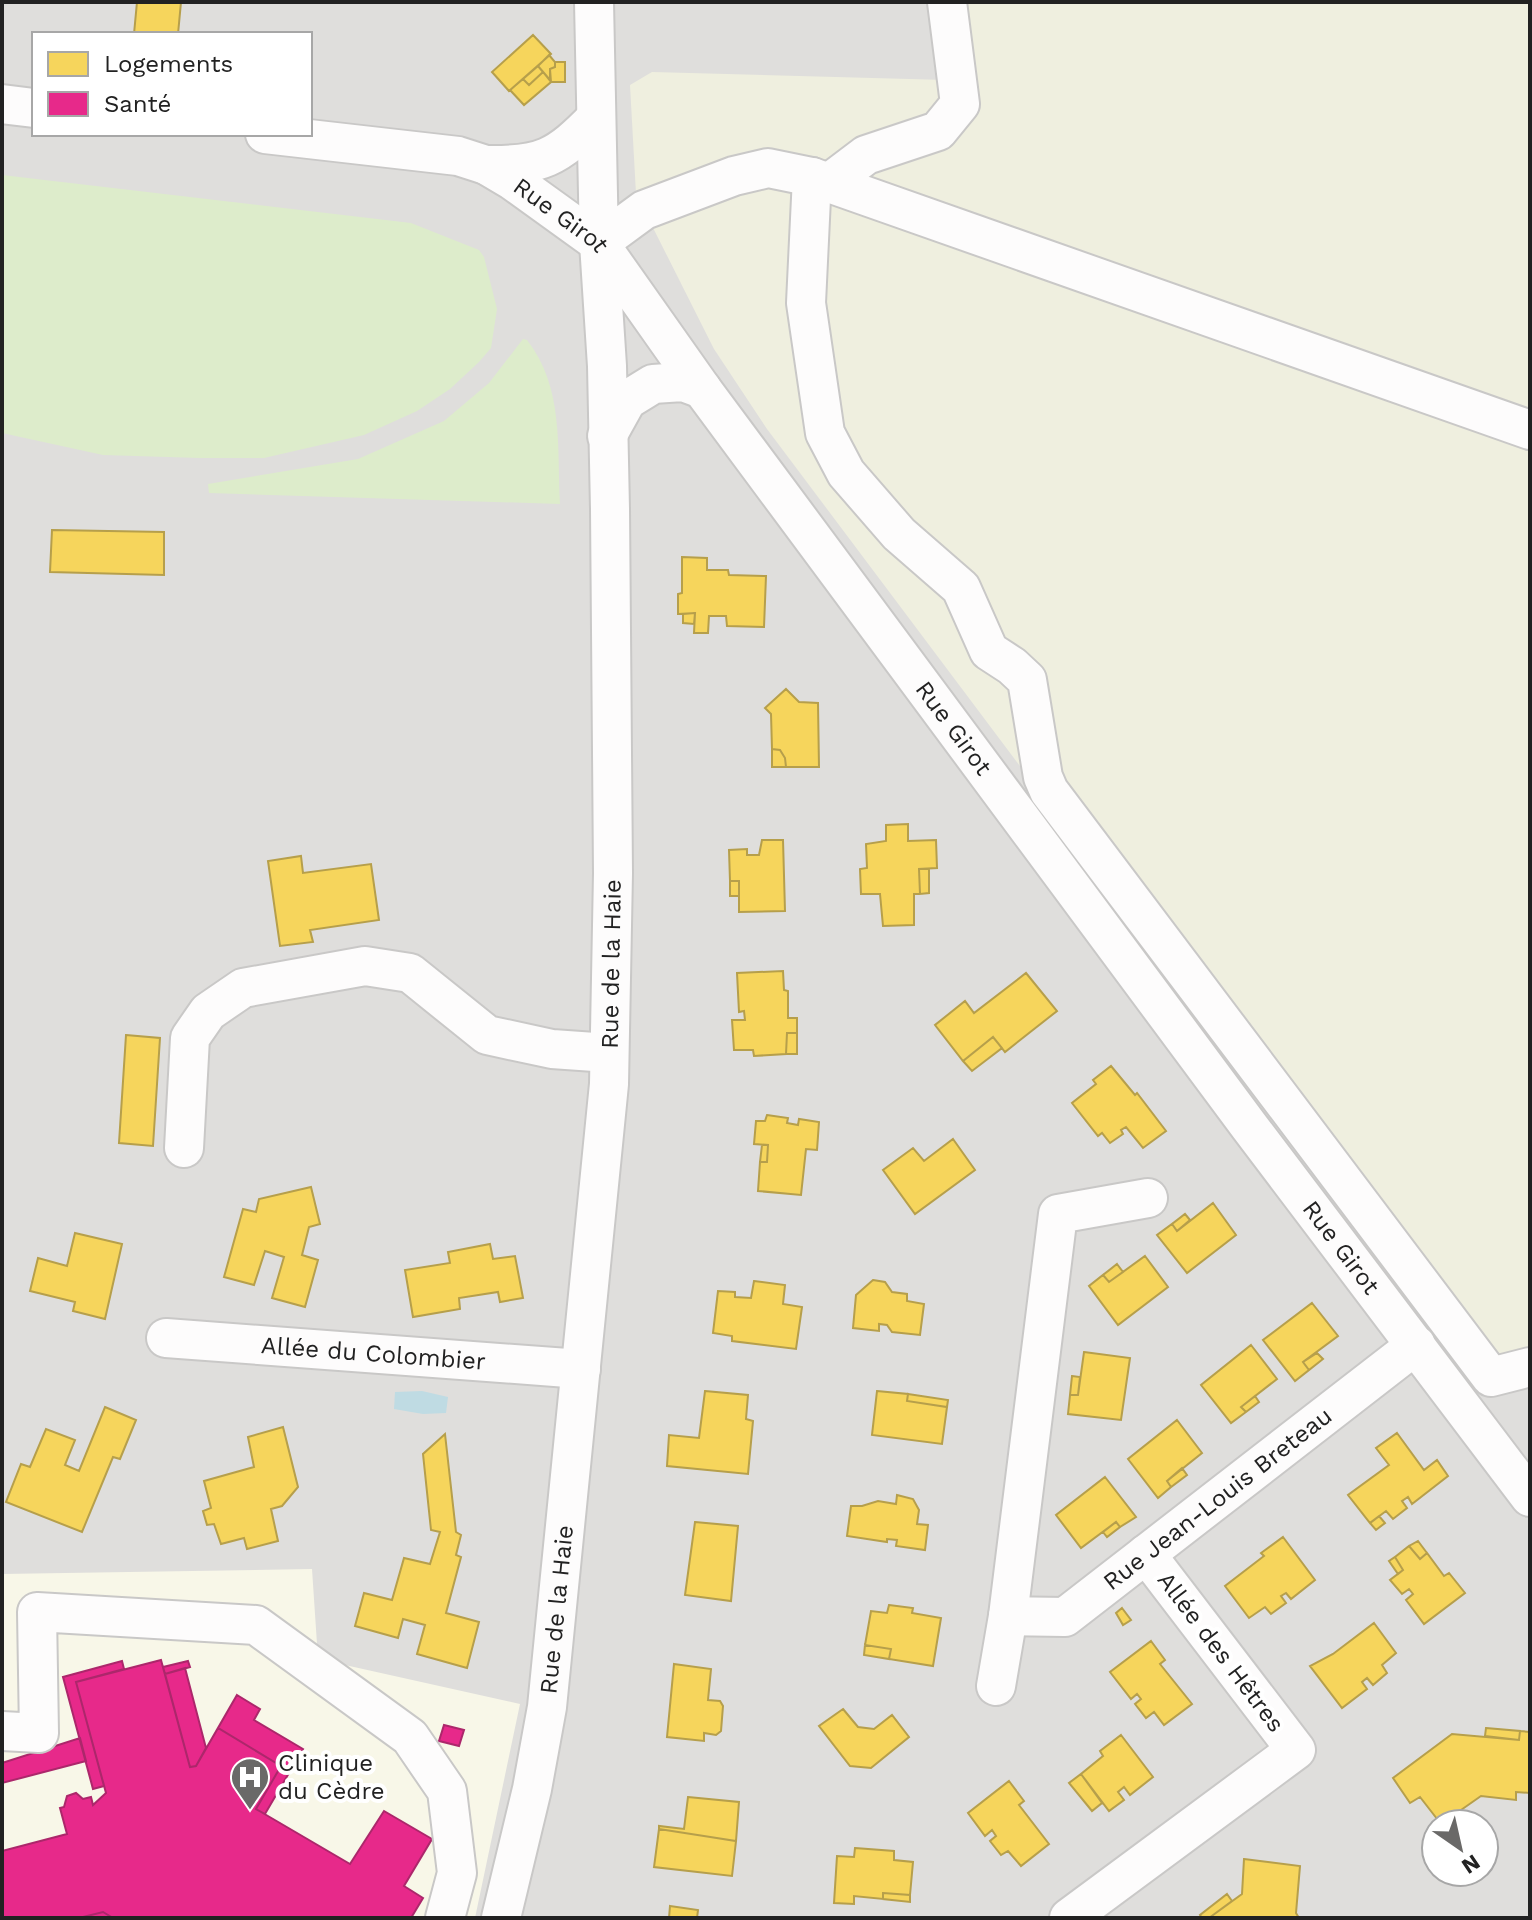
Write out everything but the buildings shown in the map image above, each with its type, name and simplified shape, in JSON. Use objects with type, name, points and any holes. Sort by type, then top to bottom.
[{"type":"street","name":"Rue de la Haie","points":[[501,1918],[532,1789],[547,1707],[609,1084],[613,873],[607,366],[599,243],[594,2]]},
{"type":"street","points":[[820,180],[866,155],[938,131],[960,104],[947,2]]},
{"type":"street","points":[[2,104],[32,108]]},
{"type":"street","points":[[486,165],[534,164],[570,144],[596,118]]},
{"type":"street","name":"Rue Girot","points":[[283,136],[458,156],[486,165],[537,197],[599,243],[702,389],[1230,1101],[1530,1497]]},
{"type":"street","points":[[599,243],[644,210],[734,176],[768,168],[820,180],[1530,430]]},
{"type":"street","points":[[820,180],[806,303],[825,433],[846,473],[899,534],[961,588],[989,651],[1027,680],[1043,777],[1049,791],[1491,1377],[1530,1367]]},
{"type":"street","points":[[607,436],[627,400],[653,384],[683,382],[702,389]]},
{"type":"street","points":[[184,1148],[190,1038],[208,1012],[243,988],[365,966],[410,973],[487,1035],[552,1049],[609,1053]]},
{"type":"street","points":[[996,1686],[1008,1616],[1058,1214],[1148,1198]]},
{"type":"street","name":"Allée du Colombier","points":[[166,1338],[581,1369]]},
{"type":"street","name":"Rue Jean-Louis Breteau","points":[[1008,1616],[1065,1617],[1416,1345]]},
{"type":"street","name":"Allée des Hêtres","points":[[1069,1918],[1296,1750],[1146,1554]]},
{"type":"street","points":[[2,1731],[39,1733],[37,1612],[256,1625],[410,1737],[447,1791],[457,1873],[445,1918]]},
{"type":"shaded area","points":[[2,2],[1530,2],[1530,1918],[2,1918]]},
{"type":"shaded area","name":"Clinique du Cèdre","points":[[312,1569],[318,1659],[520,1704],[475,1918],[2,1918],[2,1574]]},
{"type":"green space","points":[[935,2],[1530,2],[1530,1384],[1489,1391],[767,429],[714,349],[636,194],[630,85],[652,72],[946,80]]},
{"type":"green space","points":[[2,175],[411,223],[479,250],[484,257],[497,309],[491,348],[450,389],[417,411],[364,435],[264,458],[103,455],[2,433]]},
{"type":"green space","points":[[523,339],[527,340],[539,358],[553,398],[560,504],[209,493],[208,484],[358,459],[444,421],[489,383]]},
{"type":"water","points":[[422,1391],[448,1397],[446,1413],[423,1414],[394,1409],[395,1392]]},
{"type":"place","name":"Clinique du Cèdre","points":[[250,1811]]}]
